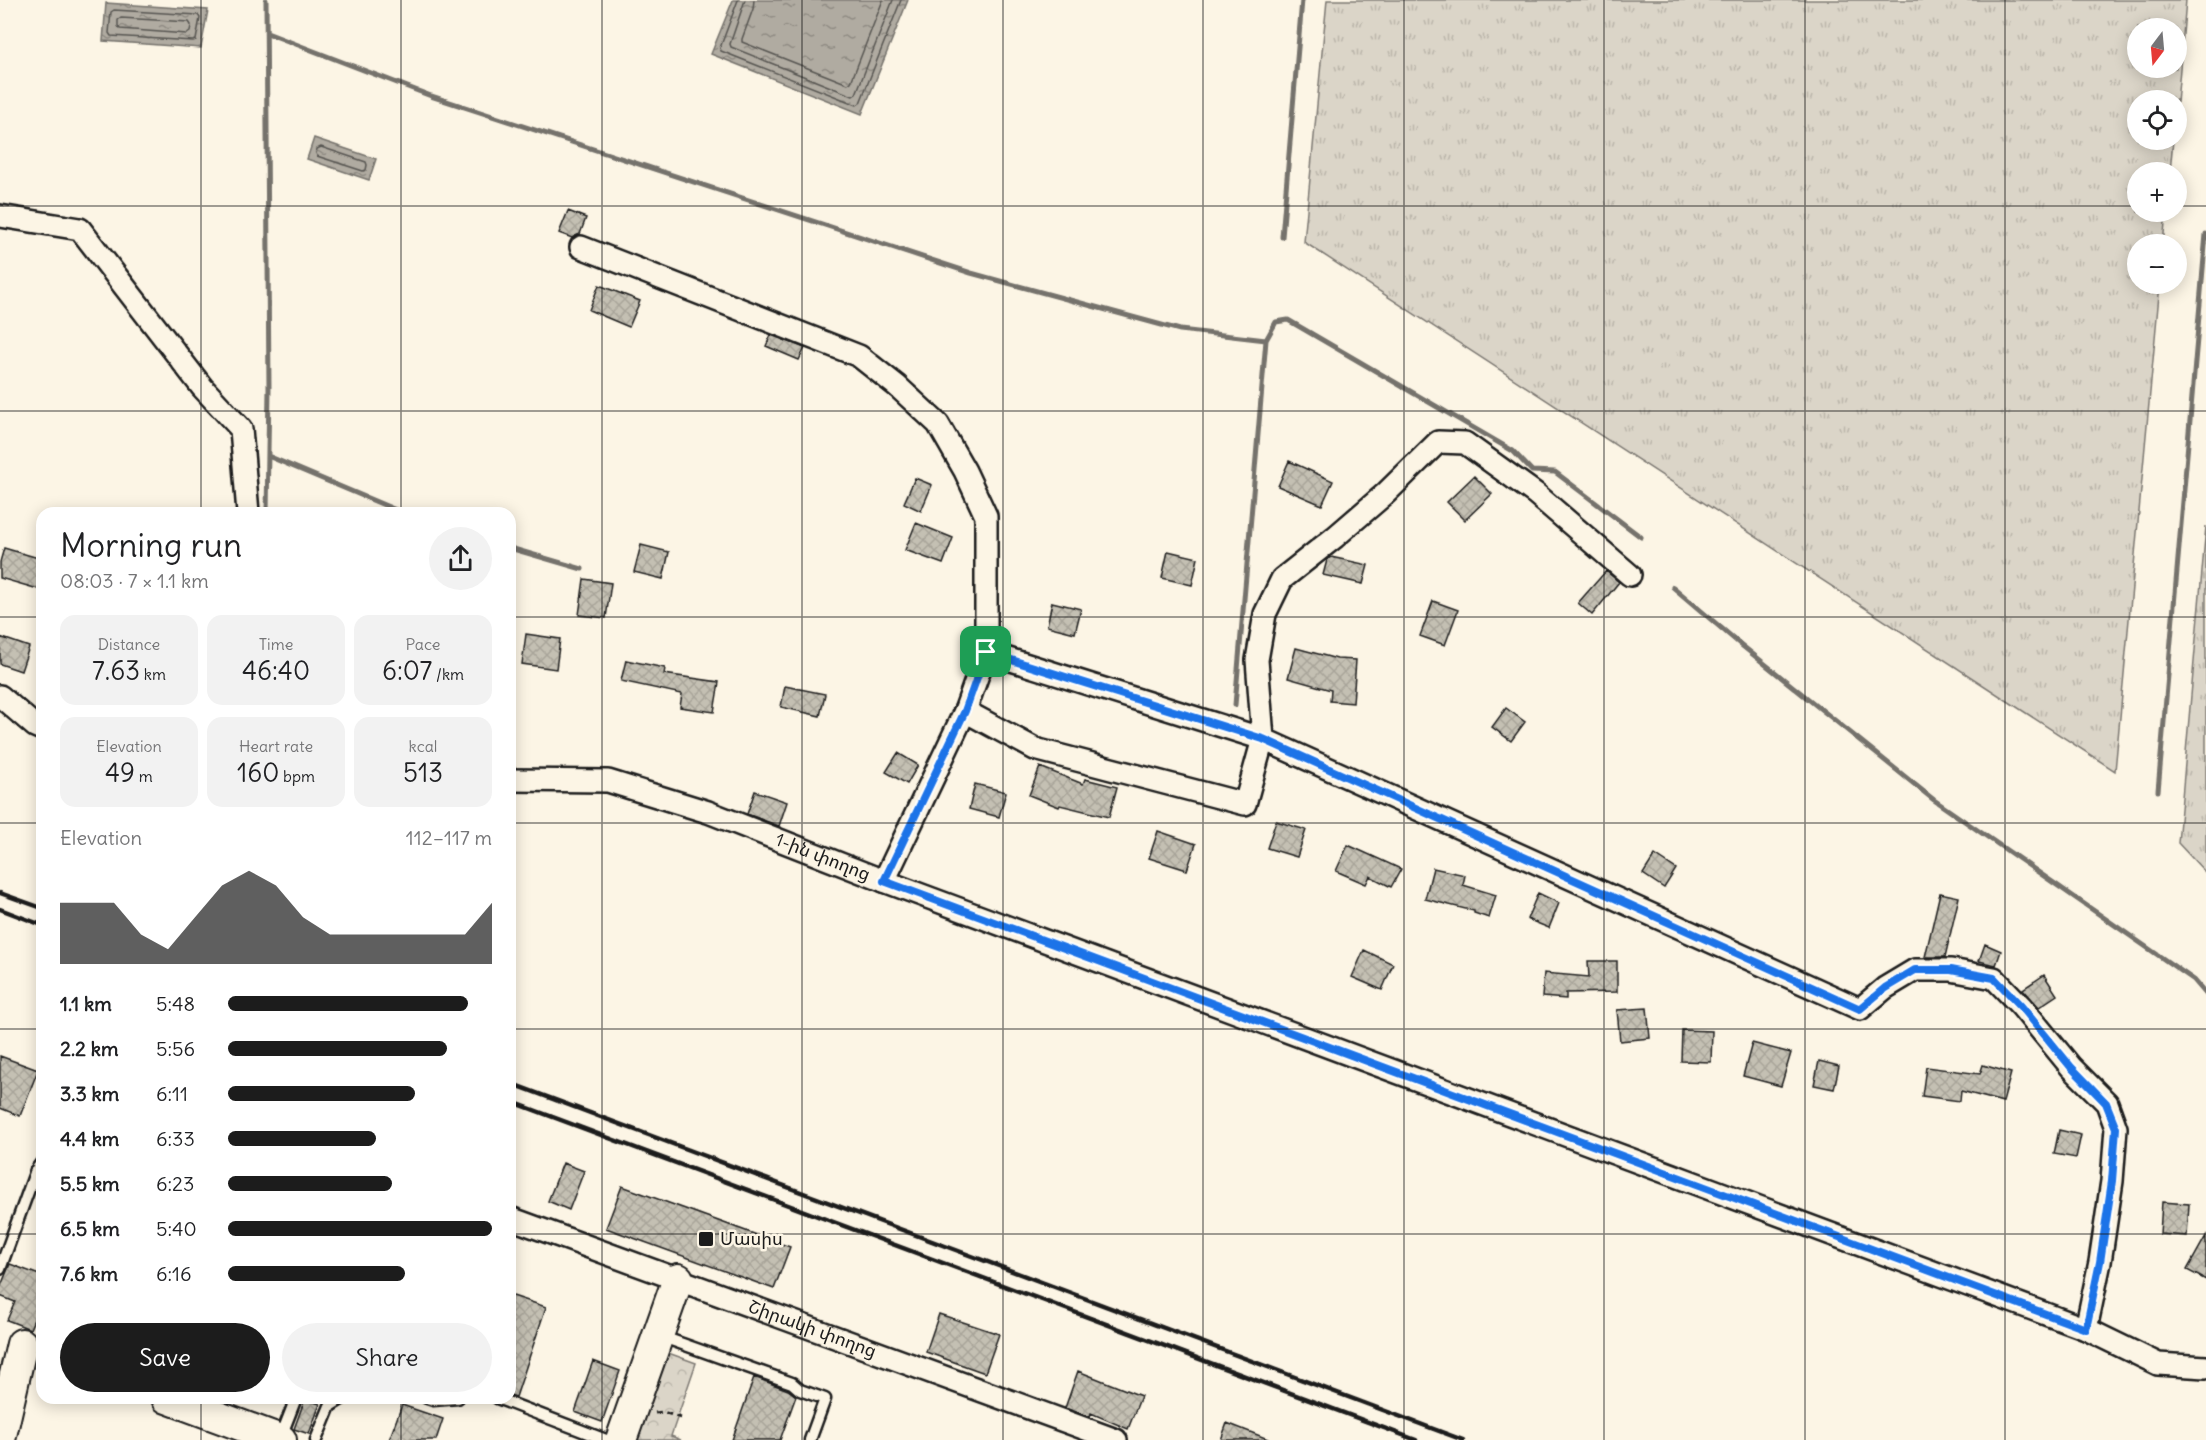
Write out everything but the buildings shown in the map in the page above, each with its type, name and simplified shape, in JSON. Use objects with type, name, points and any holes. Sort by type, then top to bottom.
[{"type":"main road","points":[[621,1440],[678,1279]]},
{"type":"main road","points":[[0,1440],[21,1344]]},
{"type":"main road","points":[[183,1404],[281,1440]]},
{"type":"street","points":[[0,216],[80,229],[202,387],[241,429],[248,507]]},
{"type":"street","points":[[581,247],[859,356],[897,386],[938,424],[966,471],[986,516],[986,652],[965,711],[884,881]]},
{"type":"street","points":[[965,711],[1035,749],[1245,804],[1263,739],[1257,660],[1265,614],[1282,579],[1385,494],[1438,442],[1465,442],[1536,494],[1630,575]]},
{"type":"street","points":[[986,652],[1263,739],[1860,1009],[1885,988],[1915,970],[1951,970],[1994,978],[2021,1006],[2071,1067],[2106,1103],[2116,1128],[2112,1181],[2086,1329]]},
{"type":"street","points":[[0,696],[36,726]]},
{"type":"street","name":"1-ին փողոց","points":[[516,780],[608,781],[708,813],[884,881],[2086,1329],[2158,1364],[2206,1367]]},
{"type":"street","name":"Շիրակի փողոց","points":[[516,1220],[1116,1440]]},
{"type":"lane","points":[[0,1269],[36,1170]]},
{"type":"lane","points":[[657,1335],[792,1383],[800,1390],[825,1399],[810,1440]]},
{"type":"lane","points":[[281,1440],[294,1404]]},
{"type":"lane","points":[[316,1440],[330,1406],[333,1404]]},
{"type":"lane","points":[[513,1404],[606,1440]]},
{"type":"green space","points":[[1327,0],[2186,0],[2184,18],[2127,18],[2127,78],[2179,78],[2178,90],[2127,90],[2127,150],[2172,150],[2171,162],[2127,162],[2127,222],[2165,222],[2164,234],[2127,234],[2127,294],[2159,294],[2115,771],[1304,242]]},
{"type":"green space","points":[[2206,526],[2206,873],[2178,843]]},
{"type":"green space","points":[[660,1350],[696,1363],[671,1436],[681,1440],[633,1440]]},
{"type":"water","points":[[733,0],[908,0],[862,114],[711,54]]},
{"type":"water","points":[[106,3],[208,10],[201,48],[103,41]]},
{"type":"water","points":[[314,138],[376,159],[369,180],[307,159]]},
{"type":"waterway","points":[[266,0],[269,389],[267,507]]},
{"type":"waterway","points":[[1282,237],[1302,0]]},
{"type":"waterway","points":[[267,33],[431,96],[971,273],[1180,330],[1266,340]]},
{"type":"waterway","points":[[2158,791],[2206,234]]},
{"type":"waterway","points":[[1235,705],[1266,340],[1276,322],[1288,320],[1513,451],[1532,471],[1555,472],[1641,537]]},
{"type":"waterway","points":[[268,456],[389,507]]},
{"type":"waterway","points":[[516,550],[582,569]]},
{"type":"waterway","points":[[1673,587],[1934,800],[2194,980],[2206,994]]},
{"type":"railway","points":[[0,893],[36,906]]},
{"type":"railway","points":[[0,909],[36,923]]},
{"type":"railway","points":[[516,1085],[1463,1440]]},
{"type":"railway","points":[[516,1103],[1416,1440]]},
{"type":"place","name":"Մասիս","points":[[706,1239]]},
{"type":"route","points":[[986,652],[1263,739],[1860,1009],[1885,988],[1915,970],[1951,970],[1994,978],[2021,1006],[2071,1067],[2106,1103],[2116,1128],[2112,1181],[2100,1262],[2086,1329],[884,881],[965,711],[986,652]]}]
